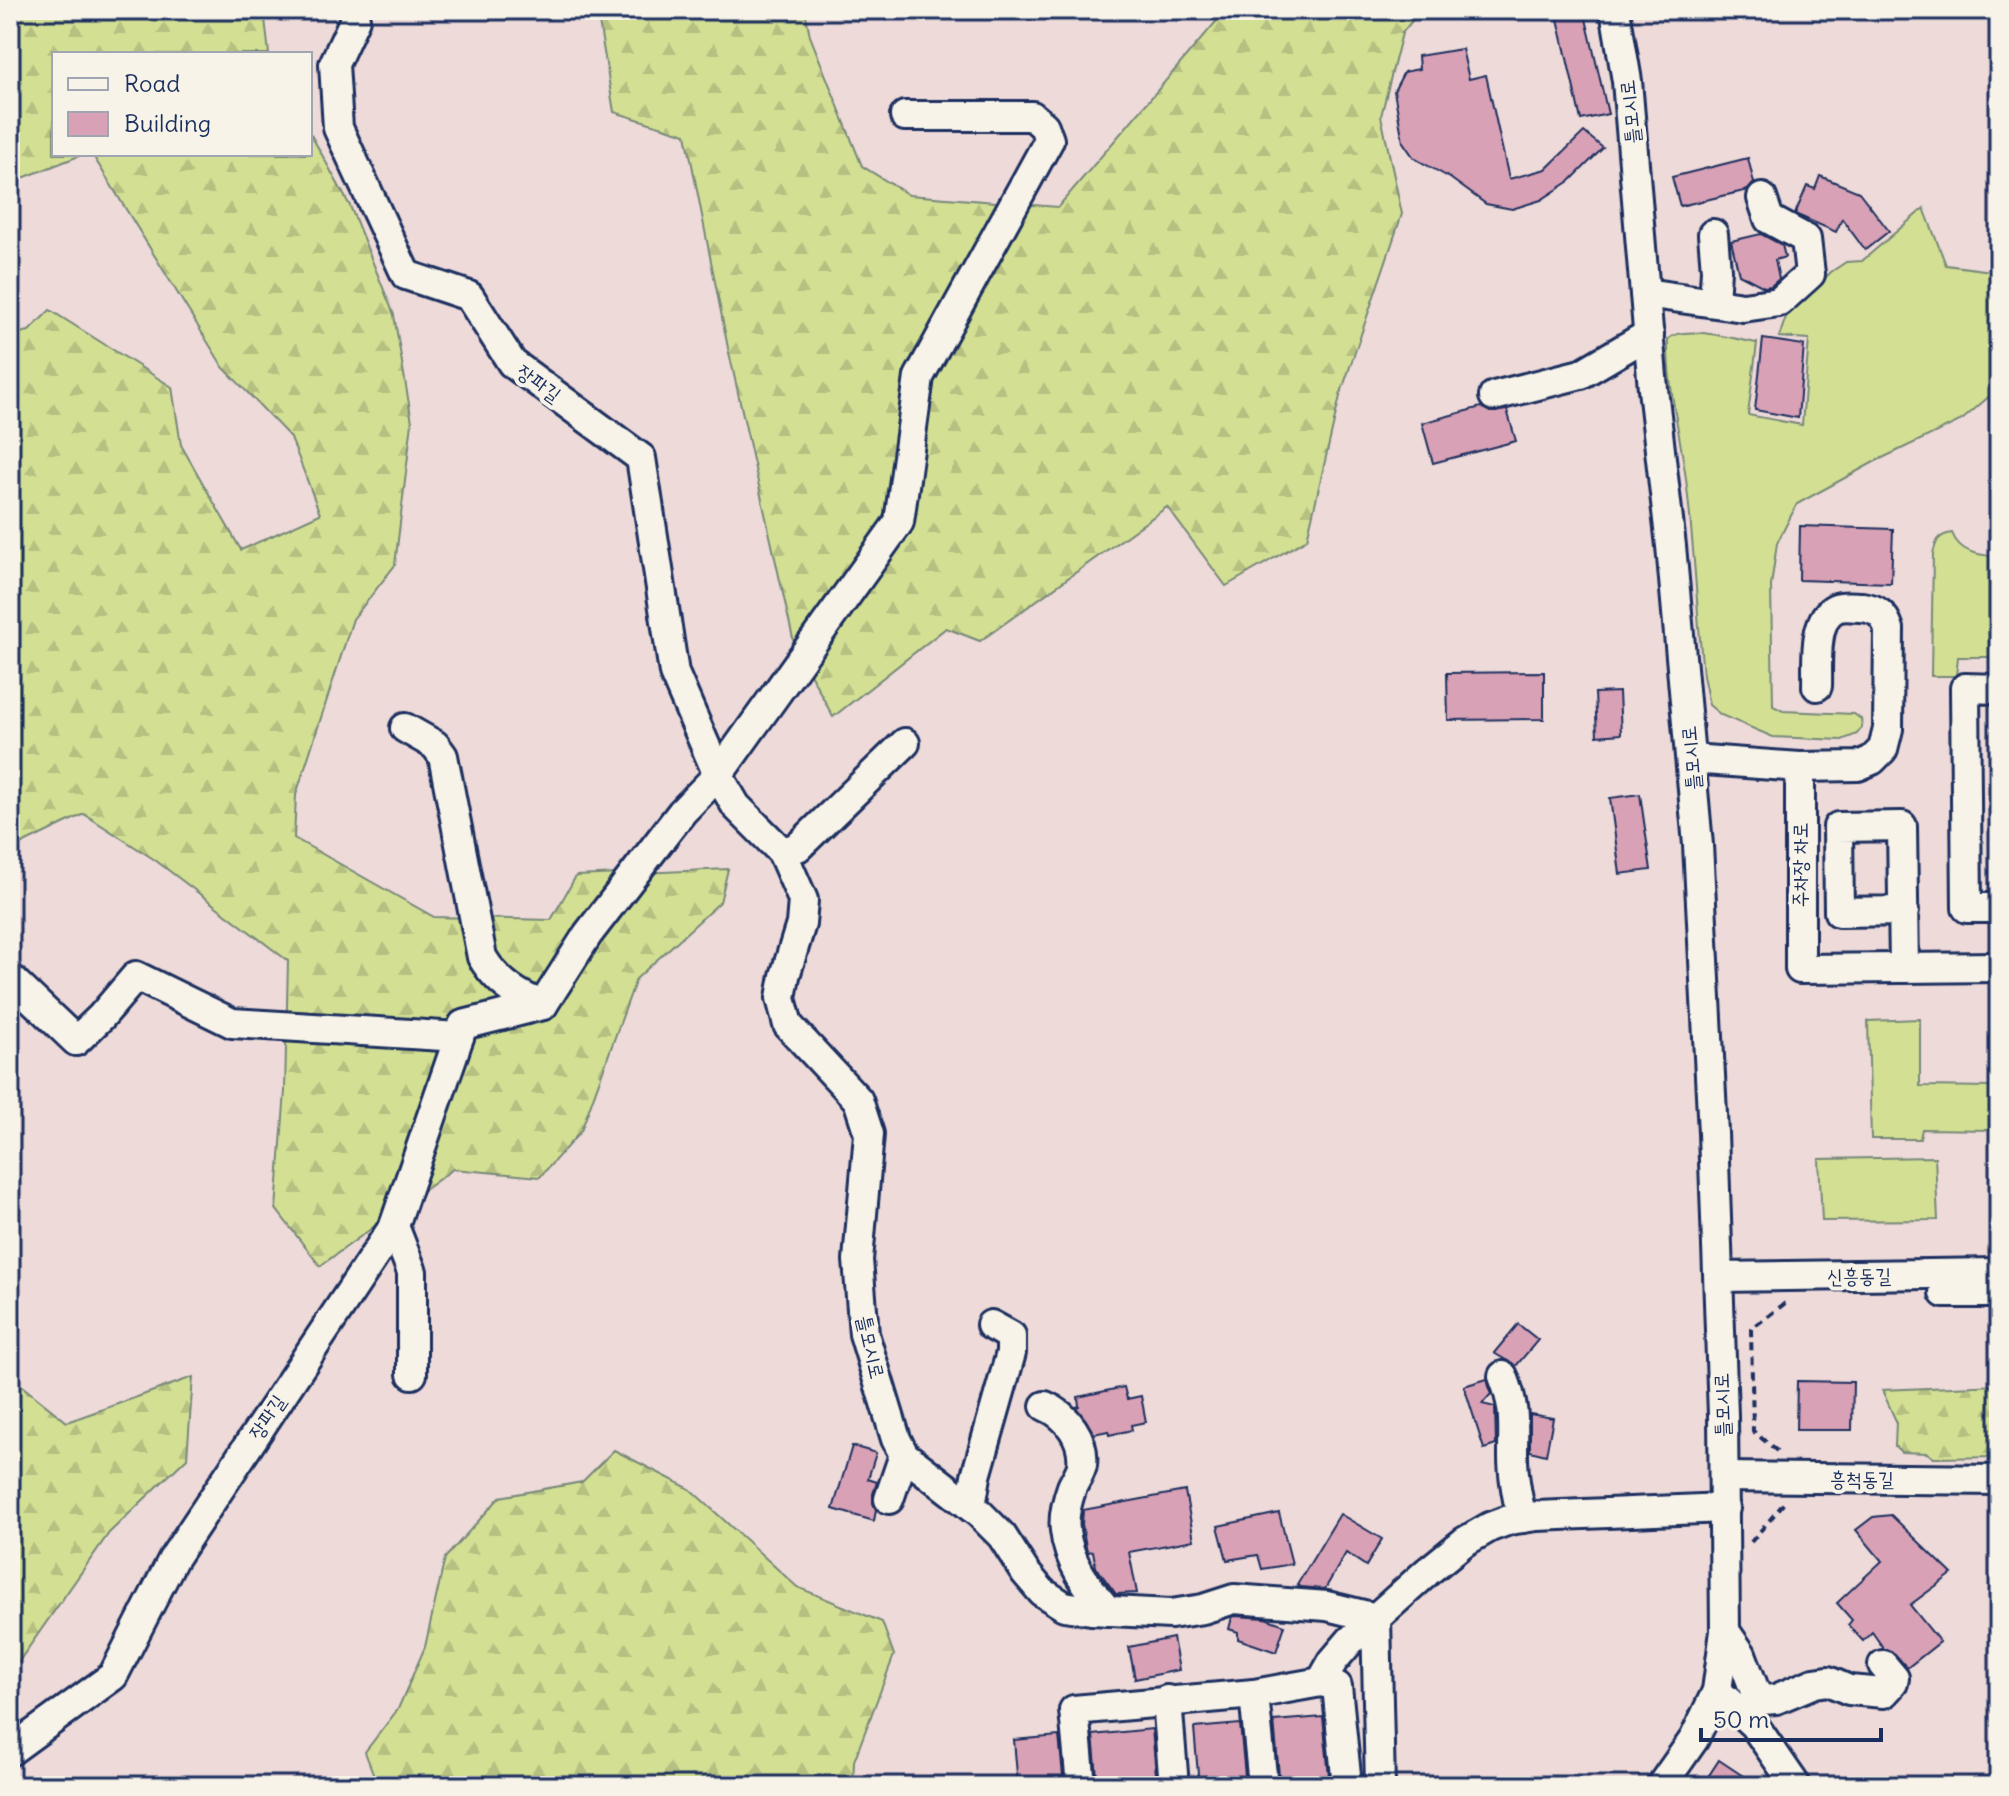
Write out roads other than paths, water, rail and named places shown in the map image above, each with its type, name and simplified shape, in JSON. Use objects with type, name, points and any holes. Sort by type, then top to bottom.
[{"type":"street","name":"틀모시로","points":[[1615,10],[1627,81],[1691,759],[1705,951],[1725,1508],[1725,1631],[1717,1691],[1694,1739],[1661,1786]]},
{"type":"street","name":"장파길","points":[[355,19],[334,64],[338,128],[406,275],[469,296],[512,363],[641,458],[674,673],[718,775],[736,806],[782,852]]},
{"type":"street","points":[[10,978],[76,1041],[136,976],[232,1023],[459,1037],[463,1025],[543,1005],[588,934],[682,812],[718,775],[899,522],[919,377],[1049,140],[1044,126],[1032,116],[905,116]]},
{"type":"street","points":[[1645,293],[1743,307],[1779,302],[1810,274],[1806,239],[1769,219],[1762,198]]},
{"type":"street","points":[[1713,234],[1716,270],[1714,302]]},
{"type":"street","points":[[1494,396],[1581,374],[1649,334]]},
{"type":"street","points":[[1691,759],[1800,767],[1858,766],[1872,760],[1883,749],[1888,729],[1889,629],[1884,615],[1871,608],[1835,608],[1823,621],[1817,686]]},
{"type":"street","points":[[1999,689],[1965,688],[1967,908],[1999,908]]},
{"type":"street","points":[[405,728],[435,745],[443,756],[482,957],[492,973],[522,998],[543,1005]]},
{"type":"street","points":[[782,852],[798,847],[905,743]]},
{"type":"street","name":"주차장 차로","points":[[1800,767],[1800,969],[1999,967]]},
{"type":"street","name":"틀모시로","points":[[782,852],[803,900],[801,924],[781,998],[788,1025],[858,1100],[869,1134],[858,1260],[864,1334],[896,1439],[904,1455]]},
{"type":"street","points":[[1904,911],[1904,968]]},
{"type":"street","name":"장파길","points":[[10,1751],[113,1676],[173,1559],[394,1226],[459,1037]]},
{"type":"street","points":[[394,1226],[412,1272],[412,1374]]},
{"type":"street","name":"신흥동길","points":[[1719,1286],[1999,1273]]},
{"type":"street","points":[[1719,1286],[1999,1293]]},
{"type":"street","points":[[971,1507],[976,1476],[1011,1353],[1011,1336],[991,1325]]},
{"type":"street","points":[[1503,1376],[1512,1398],[1515,1423],[1514,1486],[1522,1518]]},
{"type":"street","points":[[1045,1406],[1060,1412],[1075,1432],[1082,1466],[1066,1508],[1065,1530],[1069,1554],[1108,1611]]},
{"type":"street","points":[[889,1499],[904,1455],[971,1507],[1002,1536],[1042,1592],[1064,1606],[1171,1614],[1203,1609],[1234,1599],[1327,1606],[1376,1618]]},
{"type":"street","name":"흥척동길","points":[[1724,1477],[1999,1480]]},
{"type":"street","points":[[1321,1682],[1333,1661],[1376,1618],[1464,1542],[1490,1527],[1522,1518],[1566,1513],[1725,1508]]},
{"type":"street","points":[[1376,1618],[1380,1786]]},
{"type":"street","points":[[1725,1631],[1741,1654],[1756,1694],[1763,1700],[1776,1699],[1814,1683],[1828,1681],[1849,1690],[1884,1693],[1894,1678],[1883,1665]]},
{"type":"street","points":[[1081,1786],[1074,1710],[1254,1694],[1321,1682],[1337,1686],[1347,1786]]},
{"type":"street","points":[[1717,1691],[1754,1725],[1796,1786]]},
{"type":"street","points":[[1254,1694],[1263,1786]]},
{"type":"street","points":[[1167,1700],[1174,1786]]}]
